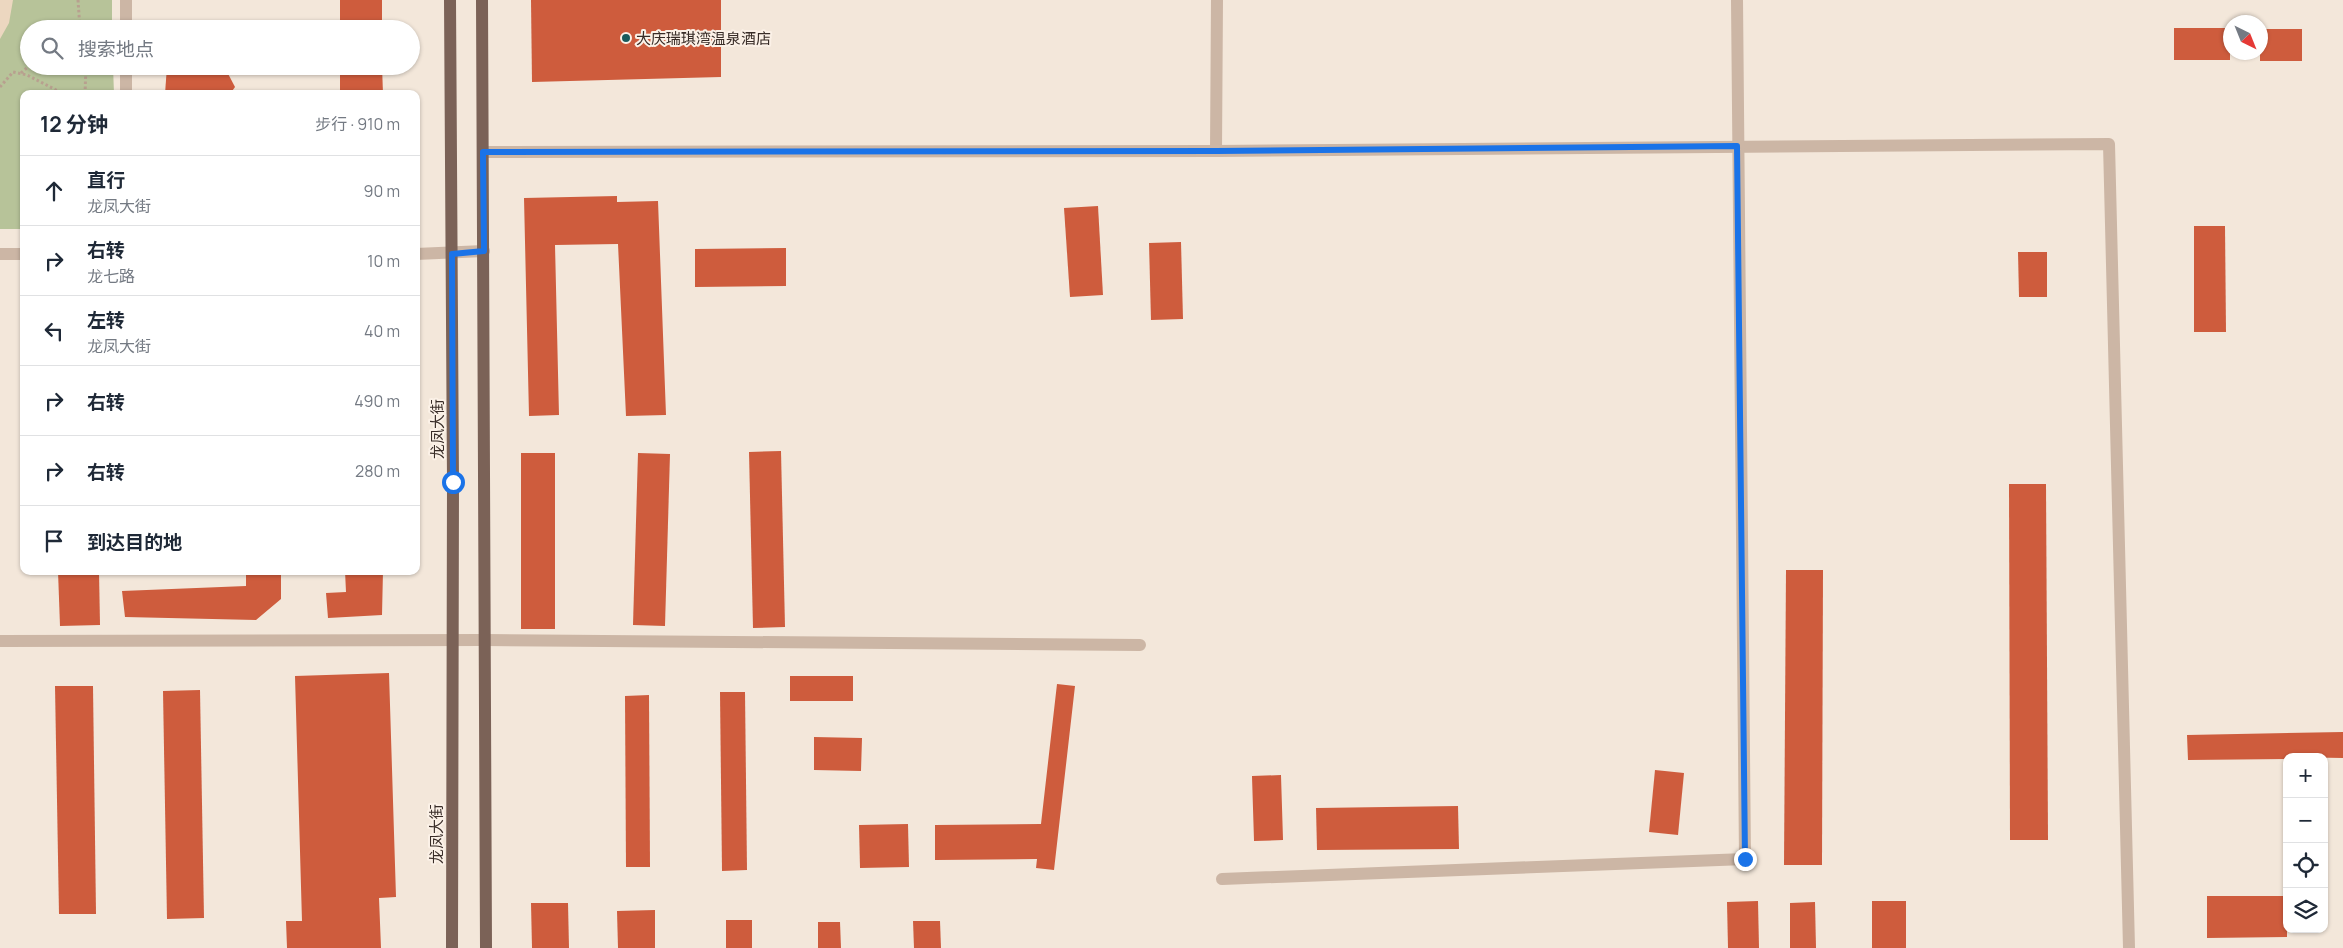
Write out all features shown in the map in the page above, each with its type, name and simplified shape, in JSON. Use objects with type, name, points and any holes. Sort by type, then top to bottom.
[{"type":"main road","name":"龙凤大街","points":[[450,0],[453,641],[452,948]]},
{"type":"main road","points":[[482,0],[486,948]]},
{"type":"street","points":[[126,0],[126,20]]},
{"type":"street","points":[[1216,151],[1217,0]]},
{"type":"street","points":[[1222,879],[1745,859],[1737,0]]},
{"type":"street","points":[[126,75],[126,90]]},
{"type":"street","points":[[483,152],[1216,151],[2109,144],[2129,948]]},
{"type":"street","points":[[420,254],[484,251]]},
{"type":"street","points":[[0,254],[20,254]]},
{"type":"street","points":[[0,641],[485,640],[1140,645]]},
{"type":"path","points":[[78,0],[79,20]]},
{"type":"path","points":[[0,87],[13,72],[20,74]]},
{"type":"path","points":[[22,75],[55,90]]},
{"type":"path","points":[[85,90],[86,75]]},
{"type":"green space","points":[[0,0],[112,0],[112,20],[20,20],[20,75],[113,75],[114,90],[20,90],[20,229],[0,229]]},
{"type":"shaded area","points":[[0,0],[13,0],[9,23],[0,39]]},
{"type":"building","points":[[340,0],[382,0],[382,20],[340,20]]},
{"type":"building","name":"大庆瑞琪湾温泉酒店","points":[[531,0],[721,0],[721,77],[532,82]]},
{"type":"building","points":[[2174,28],[2223,28],[2223,60],[2174,60]]},
{"type":"building","points":[[2268,29],[2302,29],[2302,61],[2260,61],[2268,60]]},
{"type":"building","points":[[166,75],[229,75],[235,87],[233,90],[165,90]]},
{"type":"building","points":[[340,75],[382,75],[383,90],[340,90]]},
{"type":"building","points":[[617,196],[617,202],[658,201],[666,415],[626,416],[618,244],[555,245],[559,415],[529,416],[524,198]]},
{"type":"building","points":[[1098,206],[1103,295],[1070,297],[1064,208]]},
{"type":"building","points":[[2194,226],[2225,226],[2226,332],[2194,332]]},
{"type":"building","points":[[1181,242],[1183,319],[1151,320],[1149,243]]},
{"type":"building","points":[[786,248],[786,286],[695,287],[695,249]]},
{"type":"building","points":[[2018,252],[2047,252],[2047,297],[2019,297]]},
{"type":"building","points":[[781,451],[785,627],[753,628],[749,452]]},
{"type":"building","points":[[521,453],[555,453],[555,629],[521,629]]},
{"type":"building","points":[[638,453],[670,454],[665,626],[633,625]]},
{"type":"building","points":[[2009,484],[2046,484],[2048,840],[2010,840]]},
{"type":"building","points":[[1786,570],[1823,570],[1822,865],[1784,865]]},
{"type":"building","points":[[58,575],[99,575],[100,625],[60,626]]},
{"type":"building","points":[[246,575],[281,575],[281,599],[256,620],[125,617],[122,591],[246,586]]},
{"type":"building","points":[[345,575],[383,575],[382,615],[328,618],[326,593],[346,592]]},
{"type":"building","points":[[389,673],[396,897],[379,898],[381,948],[287,948],[286,921],[302,921],[295,676]]},
{"type":"building","points":[[790,676],[853,676],[853,701],[790,701]]},
{"type":"building","points":[[1057,684],[1075,686],[1054,870],[1036,868],[1037,859],[935,860],[935,825],[1041,824]]},
{"type":"building","points":[[55,686],[93,686],[96,914],[59,914]]},
{"type":"building","points":[[200,690],[204,918],[167,919],[163,691]]},
{"type":"building","points":[[720,692],[745,692],[747,870],[722,871]]},
{"type":"building","points":[[649,695],[650,867],[626,867],[625,696]]},
{"type":"building","points":[[2343,732],[2343,758],[2328,758],[2328,753],[2283,753],[2283,759],[2188,760],[2187,735]]},
{"type":"building","points":[[814,737],[862,738],[861,771],[814,770]]},
{"type":"building","points":[[1655,770],[1684,773],[1678,835],[1649,832]]},
{"type":"building","points":[[1281,775],[1283,840],[1254,841],[1252,776]]},
{"type":"building","points":[[1458,806],[1459,849],[1317,850],[1316,808]]},
{"type":"building","points":[[908,824],[909,867],[860,868],[859,825]]},
{"type":"building","points":[[2207,896],[2283,896],[2283,933],[2287,933],[2287,937],[2207,938]]},
{"type":"building","points":[[1758,901],[1759,948],[1728,948],[1727,902]]},
{"type":"building","points":[[1872,901],[1906,901],[1906,948],[1872,948]]},
{"type":"building","points":[[1815,902],[1816,948],[1790,948],[1790,903]]},
{"type":"building","points":[[531,903],[568,903],[569,948],[532,948]]},
{"type":"building","points":[[655,910],[655,948],[618,948],[617,911]]},
{"type":"building","points":[[726,920],[752,920],[752,948],[726,948]]},
{"type":"building","points":[[913,921],[940,921],[941,948],[914,948]]},
{"type":"building","points":[[818,922],[840,922],[841,948],[818,948]]},
{"type":"place","name":"大庆瑞琪湾温泉酒店","points":[[626,38]]},
{"type":"route","points":[[453,482],[452,254],[484,251],[483,152],[1216,151],[1737,146],[1745,859]]}]
